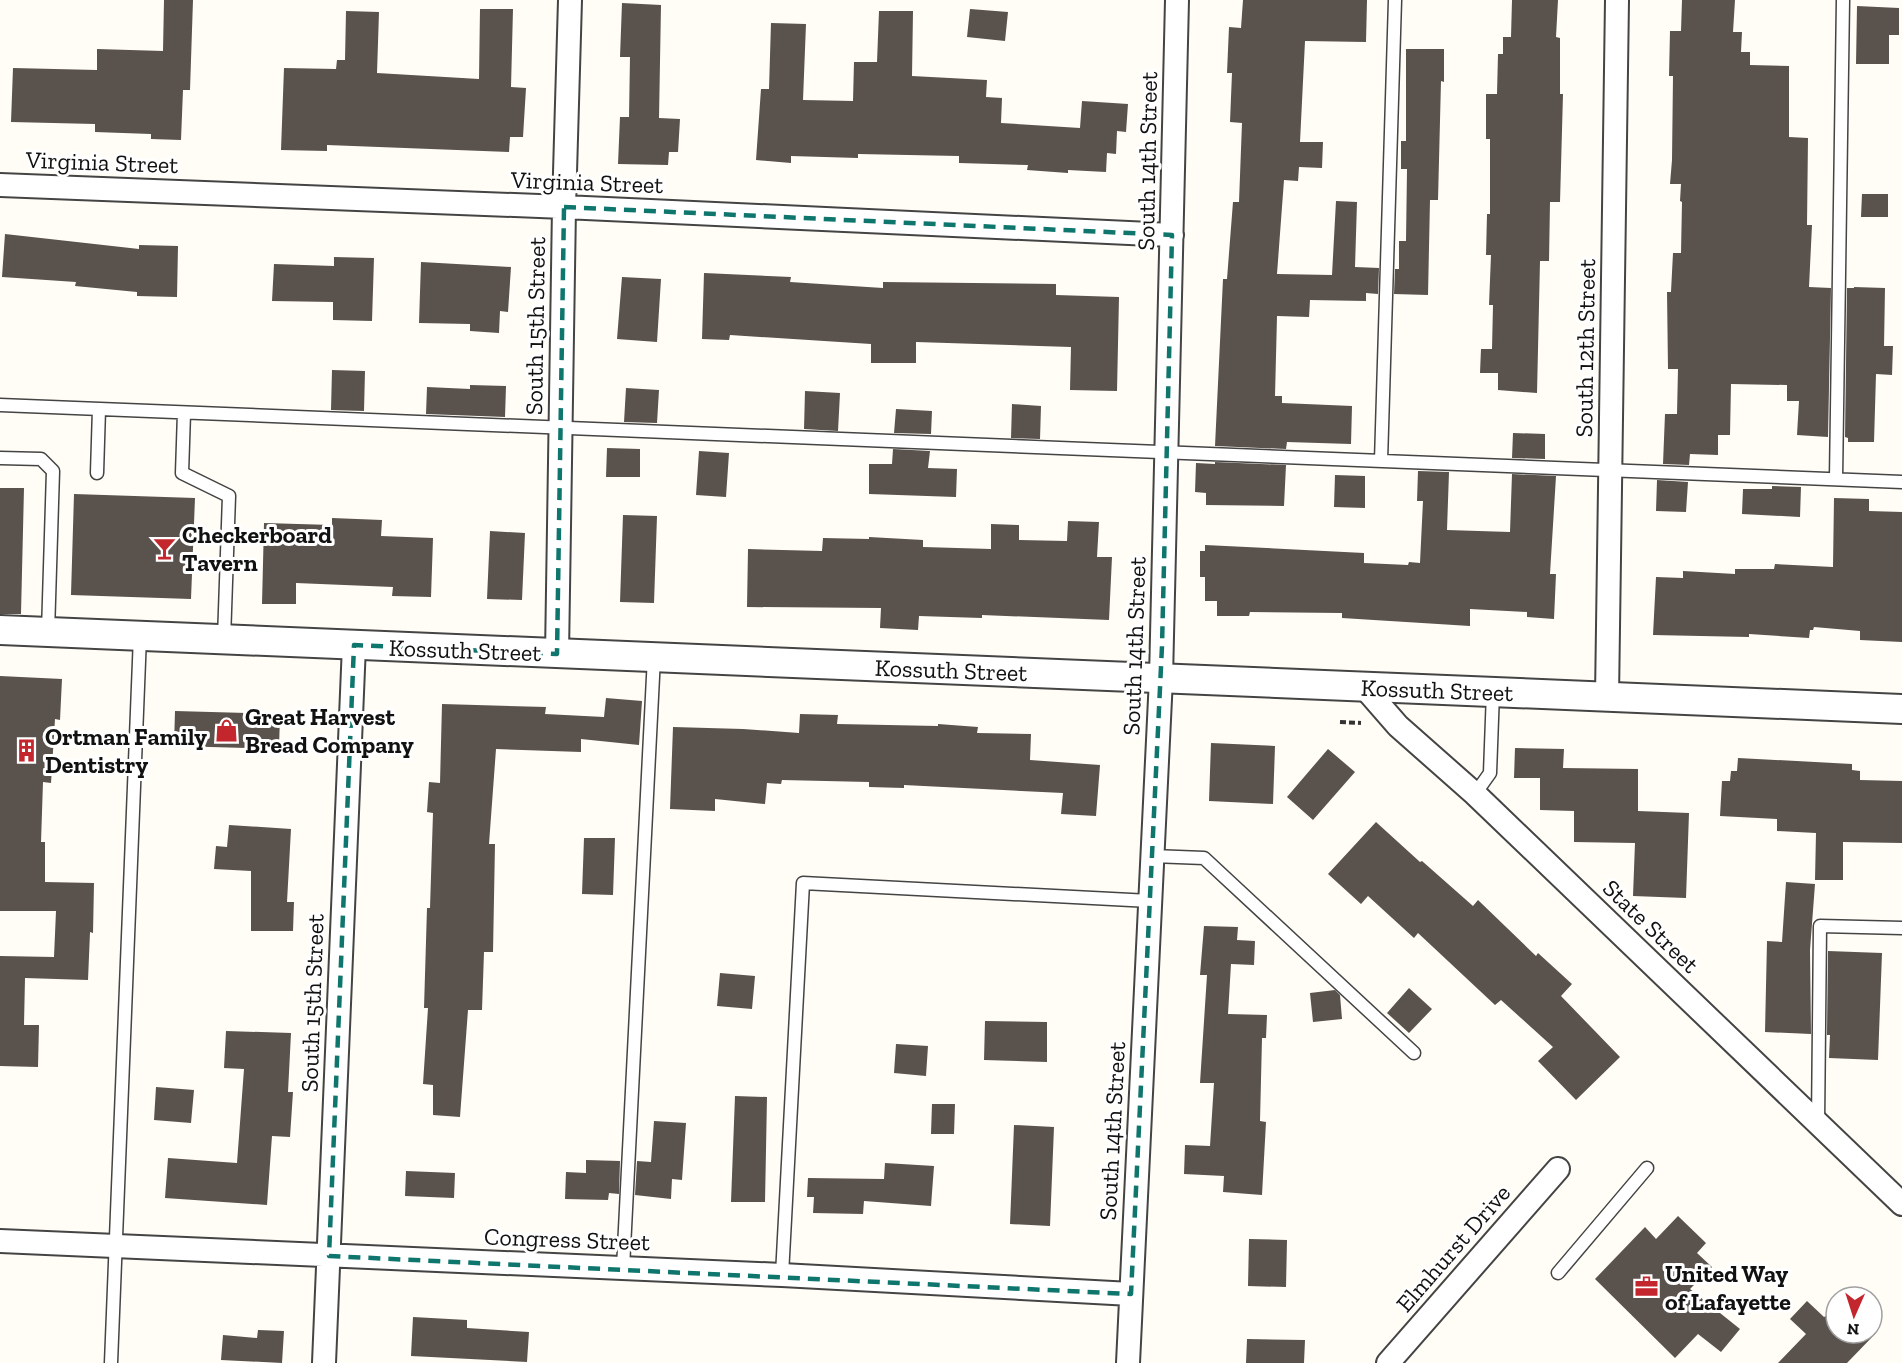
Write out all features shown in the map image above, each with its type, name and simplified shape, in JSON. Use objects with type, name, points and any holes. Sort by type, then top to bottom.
[{"type":"street","name":"South 15th Street","points":[[557,654],[564,207],[570,0]]},
{"type":"street","name":"South 14th Street","points":[[1128,1363],[1161,678],[1176,0]]},
{"type":"street","name":"South 12th Street","points":[[1607,697],[1617,0]]},
{"type":"street","name":"Virginia Street","points":[[0,185],[564,207],[1172,235]]},
{"type":"street","name":"Kossuth Street","points":[[0,630],[1902,709]]},
{"type":"street","name":"South 15th Street","points":[[324,1363],[354,645]]},
{"type":"street","name":"State Street","points":[[1364,687],[1398,726],[1475,794],[1902,1204]]},
{"type":"street","name":"Elmhurst Drive","points":[[1388,1363],[1558,1169]]},
{"type":"street","name":"Congress Street","points":[[0,1241],[782,1275],[1131,1294]]},
{"type":"lane","points":[[1381,461],[1395,0]]},
{"type":"lane","points":[[1836,479],[1843,0]]},
{"type":"lane","points":[[0,405],[1902,482]]},
{"type":"lane","points":[[97,473],[99,409]]},
{"type":"lane","points":[[184,413],[182,473],[229,496],[224,640]]},
{"type":"lane","points":[[0,458],[41,459],[52,471],[48,632]]},
{"type":"lane","points":[[111,1363],[140,636]]},
{"type":"lane","points":[[623,1268],[654,657]]},
{"type":"lane","points":[[1475,794],[1490,773],[1493,692]]},
{"type":"lane","points":[[1152,856],[1204,858],[1414,1053]]},
{"type":"lane","points":[[782,1275],[803,883],[1150,901]]},
{"type":"lane","points":[[1818,1124],[1820,926],[1902,928]]},
{"type":"lane","points":[[1558,1273],[1647,1168]]},
{"type":"highlighted area","points":[[564,207],[1172,235],[1162,646],[1131,1294],[329,1256],[354,645],[557,654]]},
{"type":"building","points":[[164,0],[193,0],[190,90],[183,90],[181,140],[151,139],[151,134],[95,132],[95,124],[11,122],[13,68],[97,70],[97,49],[163,51]]},
{"type":"building","points":[[1243,0],[1367,0],[1366,42],[1305,41],[1300,142],[1323,142],[1322,168],[1299,167],[1298,181],[1284,180],[1277,274],[1332,275],[1336,201],[1357,202],[1355,267],[1379,268],[1378,294],[1366,293],[1366,301],[1310,300],[1309,317],[1277,316],[1275,396],[1282,396],[1282,403],[1352,406],[1351,444],[1287,442],[1286,449],[1215,446],[1223,279],[1227,279],[1233,202],[1239,202],[1242,123],[1230,122],[1232,73],[1227,73],[1229,27],[1241,28]]},
{"type":"building","points":[[1512,0],[1558,0],[1556,37],[1560,38],[1560,94],[1563,94],[1560,202],[1550,202],[1549,261],[1540,261],[1537,393],[1498,390],[1498,373],[1480,373],[1481,349],[1492,349],[1493,305],[1489,305],[1491,255],[1486,255],[1487,214],[1490,214],[1490,139],[1486,139],[1486,94],[1497,94],[1498,54],[1503,54],[1503,37],[1511,37]]},
{"type":"building","points":[[1682,0],[1735,0],[1733,32],[1742,32],[1741,52],[1750,52],[1750,65],[1789,66],[1789,137],[1808,138],[1807,225],[1812,225],[1809,287],[1831,288],[1828,437],[1797,435],[1799,401],[1787,401],[1787,385],[1731,384],[1730,435],[1718,435],[1718,455],[1690,454],[1689,465],[1663,464],[1665,414],[1677,414],[1678,369],[1668,369],[1667,292],[1671,292],[1673,253],[1681,253],[1682,202],[1680,201],[1681,184],[1670,184],[1673,76],[1669,76],[1670,31],[1681,31]]},
{"type":"building","points":[[622,3],[661,5],[659,118],[680,119],[678,152],[669,152],[668,165],[618,164],[620,117],[629,117],[630,57],[620,57]]},
{"type":"building","points":[[1857,6],[1899,8],[1899,35],[1889,35],[1889,64],[1856,64]]},
{"type":"building","points":[[480,9],[513,9],[511,87],[526,88],[523,137],[510,137],[509,152],[327,145],[327,151],[281,150],[284,68],[336,69],[337,60],[345,60],[346,11],[379,12],[377,73],[479,79]]},
{"type":"building","points":[[970,9],[1008,12],[1005,41],[967,37]]},
{"type":"building","points":[[879,11],[913,11],[912,76],[987,80],[986,97],[1002,98],[1001,123],[1080,128],[1082,101],[1128,104],[1126,132],[1117,131],[1116,154],[1107,153],[1106,172],[1068,170],[1068,173],[1027,170],[1028,165],[959,163],[959,156],[858,154],[858,158],[791,156],[791,163],[756,160],[761,89],[769,89],[771,23],[806,24],[803,100],[853,101],[854,62],[877,62]]},
{"type":"building","points":[[1406,49],[1444,49],[1438,200],[1430,200],[1428,295],[1394,294],[1395,269],[1399,269],[1399,241],[1406,241],[1407,169],[1401,169],[1401,141],[1406,141]]},
{"type":"building","points":[[1862,194],[1888,194],[1888,217],[1861,217]]},
{"type":"building","points":[[5,234],[139,249],[139,245],[178,246],[177,297],[137,296],[137,292],[75,286],[76,282],[2,277]]},
{"type":"building","points":[[334,257],[374,258],[372,321],[333,320],[333,302],[272,301],[274,264],[334,266]]},
{"type":"building","points":[[421,262],[511,267],[508,312],[500,311],[499,333],[470,331],[470,324],[419,323]]},
{"type":"building","points":[[704,273],[791,277],[790,282],[883,288],[883,282],[1056,284],[1056,295],[1119,297],[1117,391],[1070,390],[1071,347],[916,342],[916,363],[871,363],[871,344],[730,335],[729,340],[702,339]]},
{"type":"building","points":[[622,277],[661,279],[657,342],[617,339]]},
{"type":"building","points":[[1847,288],[1885,288],[1884,346],[1893,346],[1892,375],[1876,374],[1874,442],[1848,442],[1848,438],[1845,437]]},
{"type":"building","points":[[332,370],[365,371],[364,411],[331,410]]},
{"type":"building","points":[[470,385],[506,386],[505,417],[426,414],[427,387],[470,389]]},
{"type":"building","points":[[626,388],[659,390],[657,423],[624,422]]},
{"type":"building","points":[[805,391],[840,393],[838,431],[804,429]]},
{"type":"building","points":[[1012,404],[1041,406],[1040,439],[1011,438]]},
{"type":"building","points":[[896,409],[932,411],[931,434],[894,433]]},
{"type":"building","points":[[1513,433],[1545,434],[1545,459],[1512,458]]},
{"type":"building","points":[[607,448],[640,449],[640,477],[606,477]]},
{"type":"building","points":[[893,449],[930,451],[928,468],[957,469],[956,497],[869,494],[869,464],[892,464]]},
{"type":"building","points":[[699,451],[729,453],[726,497],[696,495]]},
{"type":"building","points":[[1215,462],[1286,465],[1284,506],[1206,505],[1206,493],[1195,492],[1196,463],[1215,464]]},
{"type":"building","points":[[1418,471],[1449,472],[1447,530],[1510,532],[1512,474],[1556,476],[1550,574],[1556,574],[1554,619],[1527,617],[1527,612],[1470,609],[1470,626],[1342,618],[1342,613],[1250,612],[1249,616],[1217,616],[1217,601],[1205,601],[1205,577],[1200,577],[1200,551],[1205,551],[1205,545],[1364,553],[1364,563],[1408,565],[1409,562],[1420,563],[1423,501],[1417,501]]},
{"type":"building","points":[[1335,475],[1365,476],[1365,508],[1334,507]]},
{"type":"building","points":[[1657,480],[1688,482],[1686,512],[1656,511]]},
{"type":"building","points":[[1772,486],[1801,487],[1800,517],[1742,514],[1743,489],[1772,489]]},
{"type":"building","points":[[0,488],[24,488],[21,614],[0,614]]},
{"type":"building","points":[[74,494],[195,498],[191,599],[71,595]]},
{"type":"building","points":[[1834,498],[1869,499],[1869,511],[1902,512],[1902,642],[1860,640],[1860,631],[1814,627],[1810,630],[1809,638],[1749,634],[1749,637],[1653,635],[1656,577],[1683,578],[1683,571],[1735,574],[1735,569],[1774,569],[1775,564],[1833,567]]},
{"type":"building","points":[[623,515],[657,516],[654,603],[620,602]]},
{"type":"building","points":[[332,518],[382,520],[381,536],[433,538],[431,597],[392,596],[393,587],[296,583],[296,604],[262,604],[264,523],[332,525]]},
{"type":"building","points":[[1068,521],[1099,522],[1097,557],[1112,557],[1109,620],[982,615],[982,618],[919,616],[918,630],[880,628],[881,608],[747,607],[748,549],[822,551],[823,538],[869,539],[869,537],[923,540],[923,547],[991,549],[991,524],[1019,525],[1019,540],[1067,541]]},
{"type":"building","points":[[490,531],[525,533],[522,600],[487,599]]},
{"type":"building","points":[[0,676],[62,679],[60,720],[55,719],[51,783],[43,782],[41,842],[45,842],[45,882],[94,883],[93,933],[90,932],[88,980],[25,978],[24,1025],[39,1025],[38,1067],[0,1066],[0,956],[54,957],[56,911],[0,911]]},
{"type":"building","points":[[606,698],[642,701],[639,745],[581,739],[581,752],[496,749],[489,844],[495,844],[493,952],[484,952],[482,1010],[468,1010],[460,1117],[433,1115],[433,1085],[423,1084],[428,1008],[424,1008],[427,908],[430,908],[433,813],[427,812],[429,782],[440,783],[442,704],[546,707],[545,714],[604,717]]},
{"type":"building","name":"Great Harvest Bread Company","points":[[175,711],[280,714],[279,749],[174,746]]},
{"type":"building","points":[[800,714],[838,715],[837,724],[938,726],[938,724],[978,727],[977,733],[1031,734],[1030,760],[1100,765],[1096,816],[1061,814],[1063,793],[904,785],[904,788],[869,787],[869,782],[782,780],[781,784],[767,783],[765,804],[715,799],[715,811],[670,809],[673,727],[799,733]]},
{"type":"building","points":[[1211,743],[1275,746],[1273,804],[1209,801]]},
{"type":"building","points":[[1515,748],[1564,749],[1563,768],[1638,769],[1638,811],[1689,813],[1686,898],[1633,896],[1635,843],[1574,842],[1574,811],[1540,810],[1540,778],[1514,778]]},
{"type":"building","points":[[1328,749],[1355,772],[1313,820],[1287,797]]},
{"type":"building","points":[[1738,758],[1852,764],[1852,770],[1860,771],[1860,780],[1902,781],[1902,843],[1843,842],[1843,880],[1815,880],[1816,833],[1777,831],[1777,819],[1720,816],[1722,781],[1730,781],[1731,771],[1737,771]]},
{"type":"building","points":[[1376,822],[1473,906],[1478,900],[1536,956],[1538,953],[1572,984],[1561,996],[1620,1057],[1576,1100],[1538,1061],[1553,1047],[1501,1000],[1495,1005],[1418,933],[1414,938],[1368,896],[1361,904],[1328,874]]},
{"type":"building","points":[[229,825],[291,829],[287,902],[294,902],[293,931],[251,931],[251,871],[214,869],[216,846],[227,847]]},
{"type":"building","points":[[584,838],[615,838],[613,895],[582,894]]},
{"type":"building","points":[[1786,882],[1815,884],[1810,950],[1811,1034],[1765,1032],[1767,941],[1782,942]]},
{"type":"building","points":[[1204,926],[1238,927],[1237,940],[1255,941],[1254,965],[1231,964],[1228,1014],[1267,1015],[1266,1038],[1262,1038],[1260,1121],[1266,1122],[1262,1195],[1223,1192],[1224,1176],[1184,1174],[1185,1145],[1210,1146],[1214,1083],[1200,1083],[1207,975],[1200,975]]},
{"type":"building","points":[[1828,951],[1882,953],[1878,1060],[1829,1058]]},
{"type":"building","points":[[720,973],[755,976],[752,1009],[717,1006]]},
{"type":"building","points":[[1409,988],[1432,1009],[1409,1033],[1387,1013]]},
{"type":"building","points":[[1335,990],[1340,995],[1342,1019],[1313,1022],[1310,993]]},
{"type":"building","points":[[985,1021],[1047,1022],[1047,1062],[984,1060]]},
{"type":"building","points":[[226,1031],[291,1033],[288,1092],[293,1092],[290,1137],[272,1136],[267,1205],[165,1198],[168,1158],[237,1163],[244,1069],[224,1068]]},
{"type":"building","points":[[896,1044],[928,1046],[926,1076],[894,1073]]},
{"type":"building","points":[[156,1087],[194,1090],[191,1123],[154,1120]]},
{"type":"building","points":[[735,1096],[767,1097],[765,1202],[731,1202]]},
{"type":"building","points":[[932,1104],[955,1104],[954,1134],[931,1134]]},
{"type":"building","points":[[654,1121],[686,1123],[682,1180],[672,1179],[671,1199],[635,1195],[637,1161],[651,1162]]},
{"type":"building","points":[[1014,1125],[1054,1127],[1050,1226],[1010,1224]]},
{"type":"building","points":[[586,1160],[620,1161],[619,1194],[609,1193],[608,1200],[565,1199],[566,1172],[586,1173]]},
{"type":"building","points":[[885,1163],[934,1166],[931,1206],[864,1201],[863,1214],[813,1213],[814,1197],[807,1197],[808,1178],[884,1179]]},
{"type":"building","points":[[406,1171],[455,1173],[454,1198],[405,1196]]},
{"type":"building","name":"United Way of Lafayette","points":[[1678,1216],[1706,1243],[1697,1253],[1712,1267],[1690,1289],[1740,1329],[1721,1352],[1698,1334],[1675,1358],[1595,1279],[1645,1227],[1656,1239]]},
{"type":"building","points":[[1249,1239],[1287,1240],[1286,1287],[1248,1286]]},
{"type":"building","points":[[1807,1301],[1824,1317],[1824,1345],[1864,1345],[1847,1363],[1778,1363],[1806,1334],[1790,1319]]},
{"type":"building","points":[[413,1317],[467,1320],[467,1328],[529,1332],[527,1362],[411,1356]]},
{"type":"building","points":[[258,1330],[284,1331],[282,1363],[221,1360],[223,1335],[257,1338]]},
{"type":"building","points":[[1247,1339],[1305,1340],[1304,1363],[1246,1363]]},
{"type":"place","name":"Checkerboard Tavern","points":[[164,548]]},
{"type":"place","name":"Great Harvest Bread Company","points":[[227,730]]},
{"type":"place","name":"Ortman Family Dentistry","points":[[27,750]]},
{"type":"place","name":"United Way of Lafayette","points":[[1647,1287]]}]
